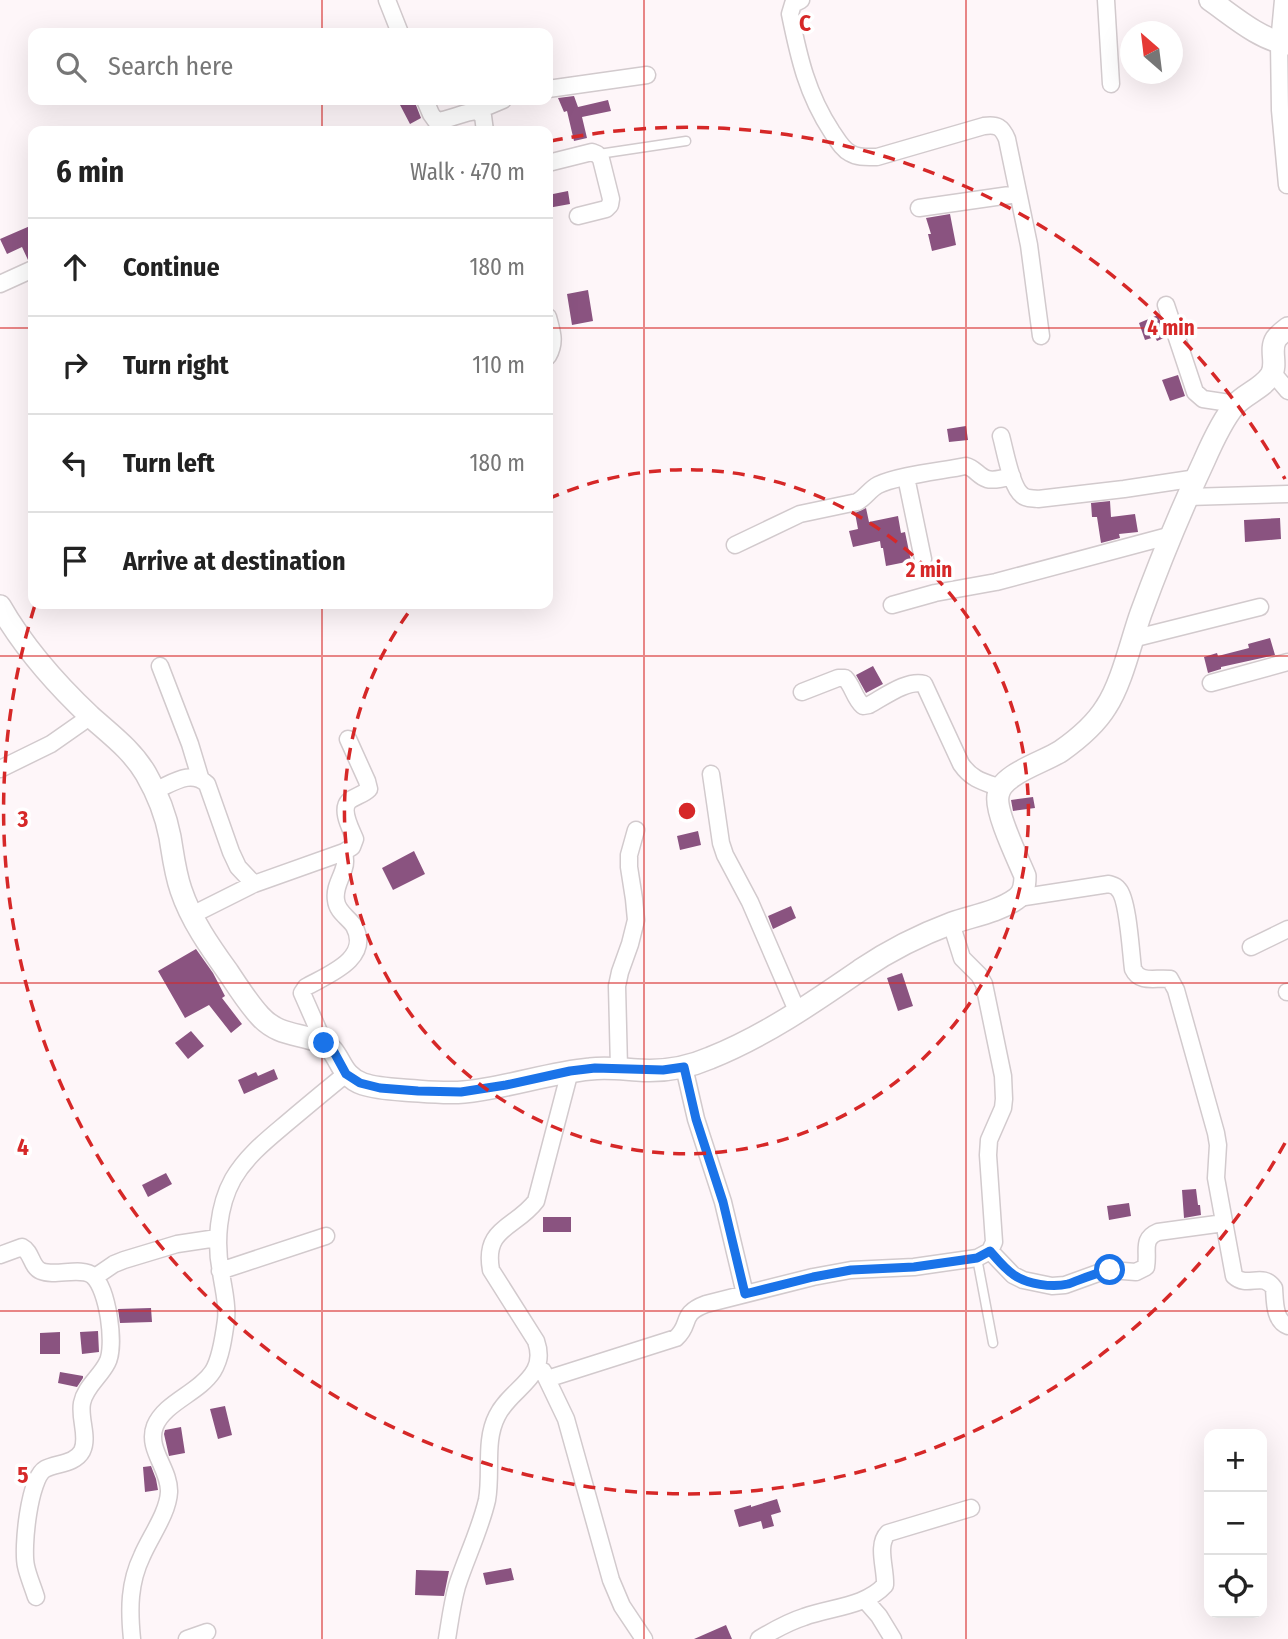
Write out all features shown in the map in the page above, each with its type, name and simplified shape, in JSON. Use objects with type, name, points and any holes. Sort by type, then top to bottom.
[{"type":"street","points":[[387,0],[398,28]]},
{"type":"street","points":[[1106,0],[1111,84]]},
{"type":"street","points":[[1210,0],[1259,33],[1283,43]]},
{"type":"street","points":[[1283,0],[1280,110],[1287,186]]},
{"type":"street","points":[[795,1],[790,13],[799,60],[819,111],[848,152],[859,157],[877,158],[994,124],[1003,129],[1029,245],[1041,336]]},
{"type":"street","points":[[553,88],[647,75]]},
{"type":"street","points":[[427,105],[436,121],[491,105]]},
{"type":"street","points":[[477,111],[483,116],[484,126]]},
{"type":"street","points":[[553,162],[592,152],[601,159],[610,205],[606,209],[578,216]]},
{"type":"street","points":[[919,208],[1017,194]]},
{"type":"street","points":[[0,284],[28,271]]},
{"type":"street","points":[[1166,305],[1195,392],[1203,399],[1236,404]]},
{"type":"street","points":[[1018,898],[1025,887],[1025,876],[1000,812],[998,796],[1001,788],[1011,778],[1059,752],[1087,730],[1106,707],[1117,687],[1153,579],[1204,460],[1236,404],[1273,373],[1272,351],[1276,339],[1288,328]]},
{"type":"street","points":[[1273,373],[1288,391]]},
{"type":"street","points":[[1002,436],[1018,493],[1025,498],[1038,499],[1124,489],[1192,487],[1288,494]]},
{"type":"street","points":[[735,545],[800,514],[857,502],[876,486],[906,477],[966,466],[973,467],[991,480],[1012,476]]},
{"type":"street","points":[[906,477],[923,559]]},
{"type":"street","points":[[892,605],[935,593],[996,582],[1172,535]]},
{"type":"street","points":[[1132,639],[1260,607]]},
{"type":"street","points":[[0,608],[22,643],[54,681],[135,758],[155,791],[169,834],[181,891],[192,915],[246,999],[262,1019],[281,1032],[324,1043]]},
{"type":"street","points":[[1211,683],[1288,662]]},
{"type":"street","points":[[160,666],[200,777],[207,784],[231,852],[238,867],[254,884]]},
{"type":"street","points":[[802,692],[838,678],[845,678],[863,706],[909,684],[924,684],[968,774],[1001,788]]},
{"type":"street","points":[[0,769],[51,744],[91,716]]},
{"type":"street","points":[[192,915],[254,884],[344,852],[352,846],[355,839],[345,812],[346,804],[369,789],[348,739]]},
{"type":"street","points":[[711,774],[725,855],[750,902],[798,1013]]},
{"type":"street","points":[[155,791],[190,776],[200,777]]},
{"type":"street","points":[[619,1068],[617,986],[636,920],[629,867],[629,855],[636,830]]},
{"type":"street","points":[[344,852],[345,865],[335,897],[337,906],[353,924],[358,945],[348,963],[306,986],[302,993],[324,1043],[334,1052],[346,1074],[360,1083],[380,1088],[461,1092],[595,1068],[650,1070],[684,1067],[710,1058],[798,1013],[910,940],[1018,898],[1109,884],[1117,887],[1122,893],[1130,931],[1134,974],[1143,979],[1170,979],[1176,990],[1216,1133],[1216,1178],[1234,1276],[1245,1282],[1262,1279],[1272,1284],[1277,1316],[1282,1324],[1288,1326]]},
{"type":"street","points":[[447,1639],[452,1602],[486,1505],[489,1449],[495,1419],[501,1407],[531,1376],[676,1338],[682,1333],[688,1315],[695,1308],[813,1277],[851,1270],[914,1267],[983,1255],[994,1242],[988,1155],[989,1140],[1003,1108],[1003,1076],[984,984],[962,958],[951,923]]},
{"type":"street","points":[[1251,947],[1288,929]]},
{"type":"street","points":[[684,1067],[696,1119],[723,1202],[745,1294]]},
{"type":"street","points":[[570,1071],[536,1201],[528,1213],[502,1229],[491,1248],[489,1258],[491,1270],[536,1341],[543,1371],[566,1419],[611,1580],[622,1606],[643,1639]]},
{"type":"street","points":[[132,1639],[130,1611],[135,1574],[141,1556],[166,1507],[169,1493],[168,1480],[153,1439],[155,1426],[164,1413],[214,1370],[227,1317],[217,1238],[226,1196],[243,1164],[260,1146],[346,1074]]},
{"type":"street","points":[[983,1255],[1023,1280],[1052,1286],[1110,1270],[1136,1272],[1146,1267],[1146,1240],[1151,1235],[1224,1223]]},
{"type":"street","points":[[220,1271],[326,1236]]},
{"type":"street","points":[[95,1277],[124,1260],[177,1244],[217,1238]]},
{"type":"street","points":[[0,1255],[22,1247],[29,1251],[35,1266],[41,1271],[87,1273],[95,1277],[106,1300],[111,1340],[111,1355],[107,1364],[82,1401],[84,1447],[79,1457],[45,1469],[38,1476],[29,1506],[25,1554],[36,1597]]},
{"type":"street","points":[[759,1639],[787,1623],[865,1600],[878,1593],[886,1585],[882,1544],[888,1532],[971,1508]]},
{"type":"street","points":[[865,1600],[893,1639]]},
{"type":"street","points":[[187,1639],[206,1632]]},
{"type":"lane","points":[[597,154],[685,141]]},
{"type":"lane","points":[[983,1255],[993,1343]]},
{"type":"building","points":[[574,96],[578,107],[608,100],[611,111],[582,117],[587,138],[574,141],[567,111],[564,112],[558,98]]},
{"type":"building","points":[[400,105],[416,105],[421,118],[410,124]]},
{"type":"building","points":[[568,191],[570,204],[553,207],[553,194]]},
{"type":"building","points":[[950,214],[956,245],[932,251],[926,218]]},
{"type":"building","points":[[28,227],[28,260],[22,247],[7,254],[0,239]]},
{"type":"building","points":[[588,290],[593,321],[572,325],[567,294]]},
{"type":"building","points":[[1158,315],[1166,337],[1157,341],[1155,337],[1145,340],[1139,323]]},
{"type":"building","points":[[1178,375],[1185,396],[1170,401],[1162,380]]},
{"type":"building","points":[[966,426],[968,440],[949,442],[947,429]]},
{"type":"building","points":[[1110,501],[1111,517],[1135,514],[1138,532],[1119,534],[1120,538],[1101,543],[1097,517],[1092,517],[1091,503]]},
{"type":"building","points":[[866,508],[869,522],[898,516],[901,533],[905,532],[911,561],[886,566],[880,541],[853,547],[849,531],[858,529],[855,513]]},
{"type":"building","points":[[1280,518],[1281,539],[1245,542],[1244,520]]},
{"type":"building","points":[[1270,638],[1275,655],[1221,667],[1208,673],[1204,657],[1249,648],[1248,644]]},
{"type":"building","points":[[873,666],[883,684],[866,693],[856,675]]},
{"type":"building","points":[[1033,797],[1035,808],[1013,811],[1011,800]]},
{"type":"building","points":[[698,831],[701,845],[680,850],[677,836]]},
{"type":"building","points":[[414,851],[425,874],[393,890],[382,868]]},
{"type":"building","points":[[791,906],[796,918],[773,929],[768,916]]},
{"type":"building","points":[[196,949],[213,973],[225,996],[222,998],[242,1024],[231,1033],[209,1005],[185,1018],[158,971]]},
{"type":"building","points":[[902,973],[913,1006],[898,1011],[887,978]]},
{"type":"building","points":[[191,1031],[204,1046],[188,1059],[175,1043]]},
{"type":"building","points":[[274,1069],[278,1079],[244,1094],[238,1080],[256,1072],[258,1076]]},
{"type":"building","points":[[166,1173],[172,1184],[148,1197],[142,1185]]},
{"type":"building","points":[[1196,1189],[1201,1215],[1184,1218],[1182,1190]]},
{"type":"building","points":[[1129,1203],[1131,1216],[1109,1220],[1107,1206]]},
{"type":"building","points":[[543,1217],[571,1217],[571,1232],[543,1232]]},
{"type":"building","points":[[151,1308],[152,1322],[120,1323],[118,1309]]},
{"type":"building","points":[[98,1331],[99,1352],[82,1354],[80,1332]]},
{"type":"building","points":[[60,1332],[60,1354],[40,1354],[40,1333]]},
{"type":"building","points":[[60,1372],[83,1378],[77,1387],[58,1383]]},
{"type":"building","points":[[225,1406],[232,1435],[218,1439],[210,1409]]},
{"type":"building","points":[[181,1427],[185,1453],[169,1456],[165,1430]]},
{"type":"building","points":[[151,1466],[158,1490],[145,1492],[143,1467]]},
{"type":"building","points":[[777,1499],[781,1512],[771,1515],[774,1526],[763,1529],[761,1521],[739,1527],[734,1510]]},
{"type":"building","points":[[511,1568],[514,1580],[486,1585],[483,1573]]},
{"type":"building","points":[[416,1570],[449,1571],[444,1596],[415,1595]]},
{"type":"building","points":[[726,1625],[732,1639],[694,1639]]},
{"type":"route","points":[[324,1043],[334,1052],[346,1074],[360,1083],[380,1088],[418,1091],[461,1092],[595,1068],[663,1070],[684,1067],[696,1119],[723,1202],[745,1294],[851,1270],[914,1267],[977,1258],[990,1251],[1013,1275],[1052,1286],[1110,1270]]}]
